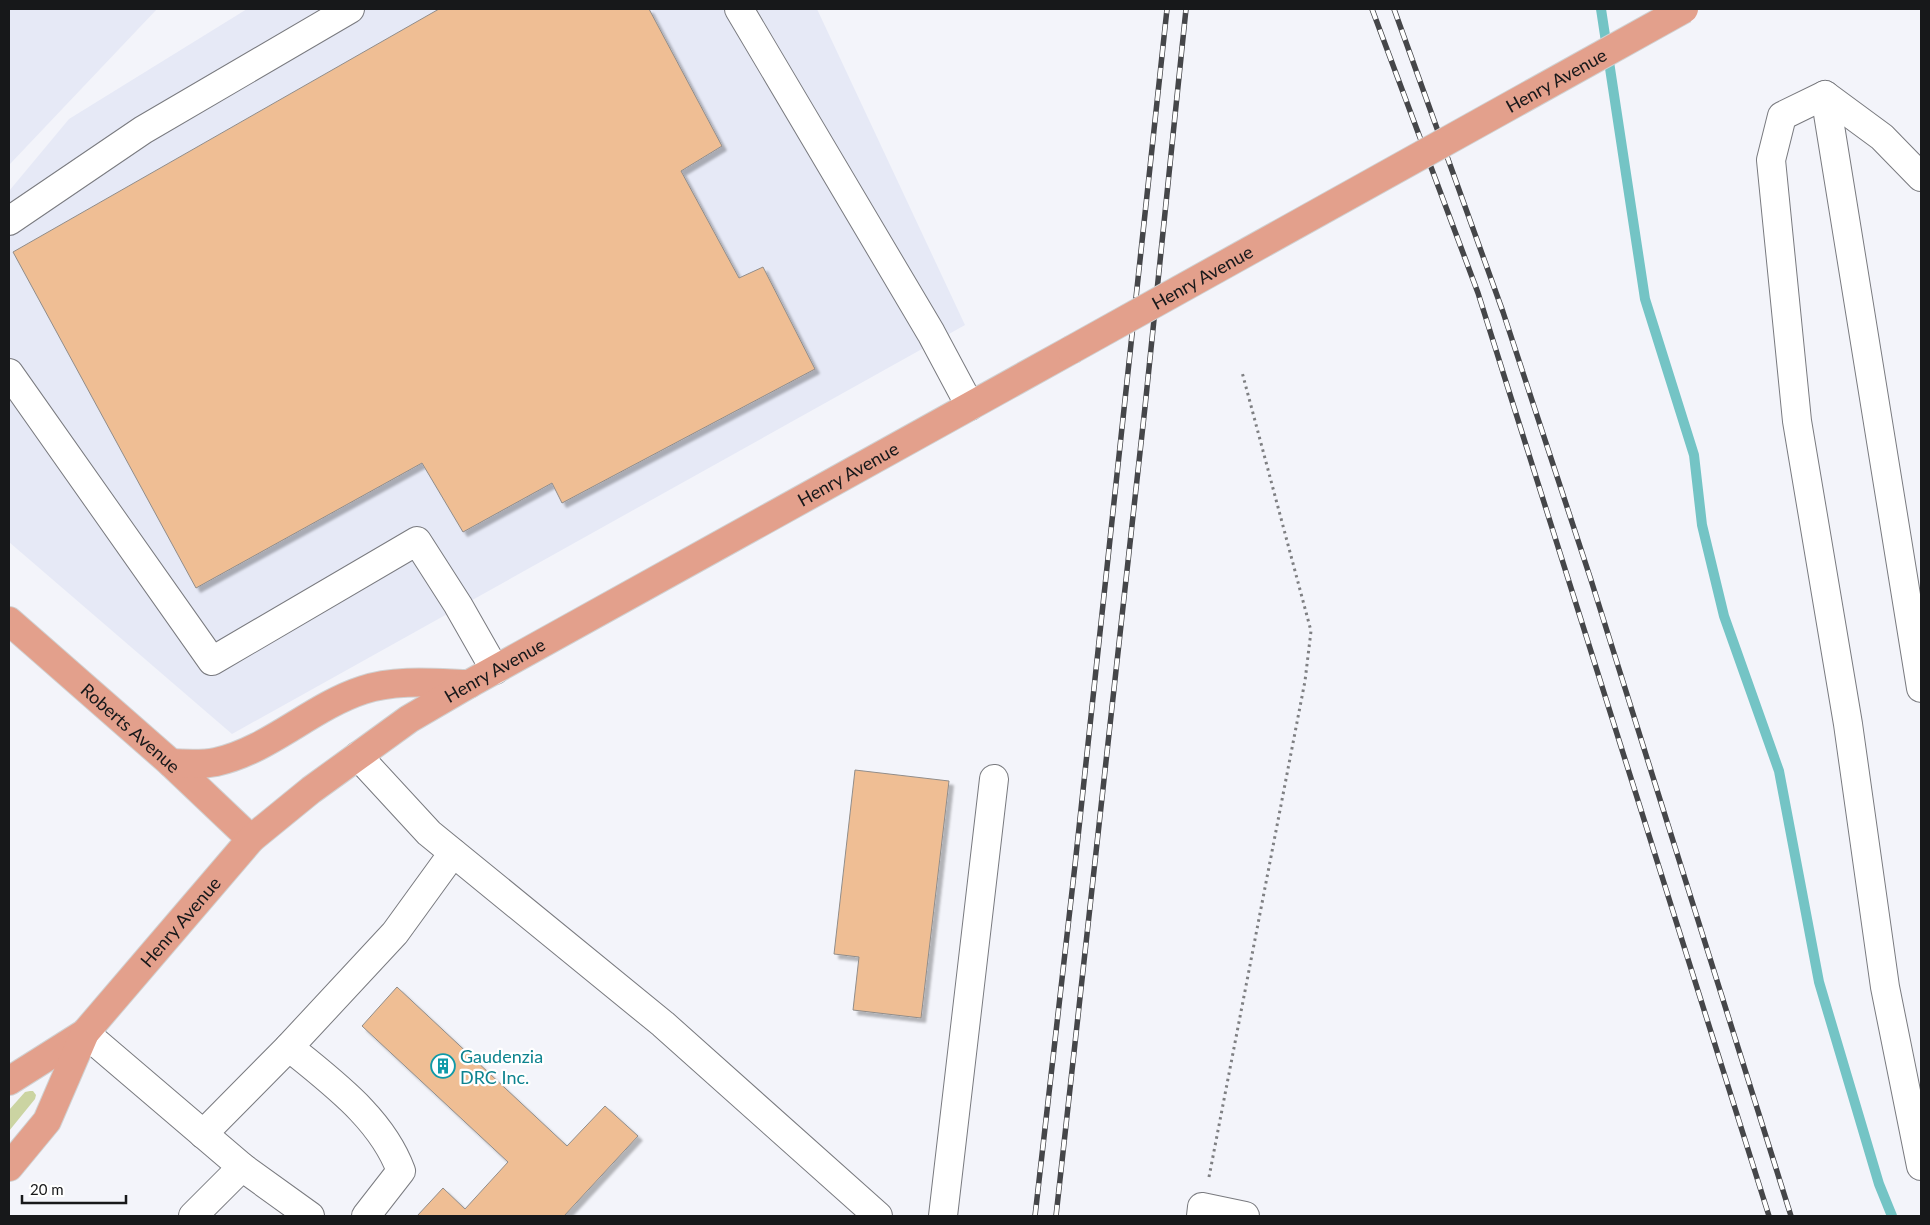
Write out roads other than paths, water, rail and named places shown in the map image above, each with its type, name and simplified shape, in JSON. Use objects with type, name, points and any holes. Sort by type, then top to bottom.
[{"type":"main road","name":"Henry Avenue","points":[[9,1167],[47,1122],[86,1033],[251,838],[311,790],[409,719],[1684,9]]},
{"type":"main road","name":"Roberts Avenue","points":[[9,621],[171,763],[251,838]]},
{"type":"main road","points":[[171,763],[203,764],[230,758],[250,750],[327,706],[363,690],[390,684],[469,684]]},
{"type":"main road","name":"Henry Avenue","points":[[9,1081],[86,1033]]},
{"type":"lane","points":[[9,221],[143,130],[350,9]]},
{"type":"lane","points":[[738,9],[931,333],[970,406]]},
{"type":"lane","points":[[1826,96],[1882,137],[1921,177]]},
{"type":"lane","points":[[1826,96],[1921,688]]},
{"type":"lane","points":[[1826,96],[1782,116],[1771,160],[1797,421],[1848,724],[1885,987],[1921,1166]]},
{"type":"lane","points":[[9,373],[212,661],[417,540],[458,605],[494,670]]},
{"type":"lane","points":[[358,756],[429,833],[663,1024],[878,1216]]},
{"type":"lane","points":[[943,1216],[994,779]]},
{"type":"lane","points":[[203,1134],[395,933],[453,853]]},
{"type":"lane","points":[[86,1033],[242,1168],[310,1216]]},
{"type":"lane","points":[[288,1047],[353,1100],[394,1152],[401,1171],[366,1216]]},
{"type":"lane","points":[[193,1216],[242,1168]]},
{"type":"lane","points":[[1202,1212],[1245,1216]]},
{"type":"waterway","points":[[1601,9],[1645,299],[1694,455],[1702,525],[1724,616],[1779,771],[1819,982],[1879,1184],[1892,1216]]},
{"type":"railway","points":[[1035,1216],[1075,865],[1167,9]]},
{"type":"railway","points":[[1056,1216],[1145,407],[1186,9]]},
{"type":"railway","points":[[1372,9],[1478,293],[1769,1216]]},
{"type":"railway","points":[[1394,9],[1503,312],[1591,580],[1791,1216]]},
{"type":"place","name":"Gaudenzia DRC Inc.","points":[[443,1066]]}]
